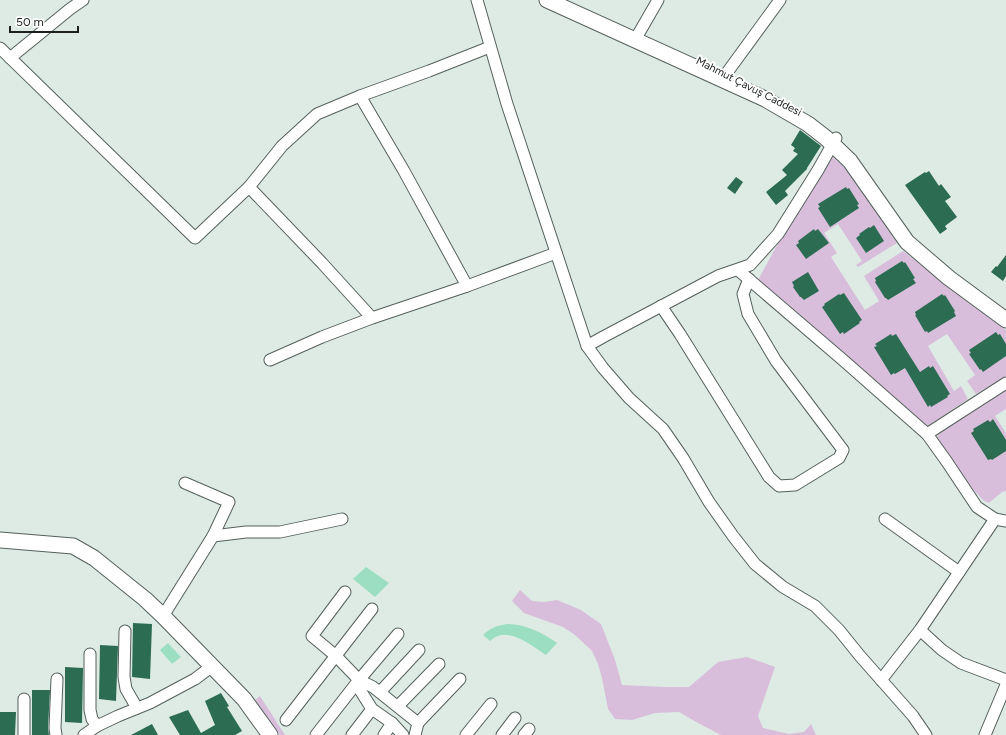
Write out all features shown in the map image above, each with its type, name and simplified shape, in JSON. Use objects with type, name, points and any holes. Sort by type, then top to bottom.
[{"type":"main road","points":[[547,0],[765,99],[808,124],[850,160],[907,242],[949,278],[1006,320]]},
{"type":"main road","name":"Mahmut Çavuş Caddesi","points":[[565,0],[773,96],[806,114],[832,145],[858,163],[910,240],[940,265],[1006,313]]},
{"type":"main road","points":[[0,540],[72,546],[94,558],[145,599],[163,616],[244,699],[270,735]]},
{"type":"street","points":[[10,58],[83,0]]},
{"type":"street","points":[[478,0],[490,47],[510,111],[587,346],[602,368],[629,398],[663,428],[709,502],[755,564],[783,587],[815,606],[839,630],[913,716],[926,735]]},
{"type":"street","points":[[639,33],[658,0]]},
{"type":"street","points":[[726,74],[780,0]]},
{"type":"street","points":[[0,48],[195,238],[249,187],[282,146],[317,114],[360,96],[490,47]]},
{"type":"street","points":[[360,96],[404,171],[466,286]]},
{"type":"street","points":[[587,346],[718,276],[750,265],[778,234],[832,145]]},
{"type":"street","points":[[249,187],[372,318]]},
{"type":"street","points":[[270,360],[322,337],[372,318],[556,253]]},
{"type":"street","points":[[738,270],[843,360],[926,434],[948,462],[978,507],[1001,520],[959,572],[920,630],[881,680]]},
{"type":"street","points":[[661,306],[680,334],[769,478],[779,486],[795,485],[839,458],[843,450],[776,361],[748,314],[743,294],[749,279]]},
{"type":"street","points":[[926,434],[1006,383]]},
{"type":"street","points":[[163,616],[213,536],[229,502],[185,483]]},
{"type":"street","points":[[213,536],[246,532],[280,532],[342,519]]},
{"type":"street","points":[[885,519],[959,572]]},
{"type":"street","points":[[345,592],[312,636],[336,656],[359,680],[373,687],[418,722]]},
{"type":"street","points":[[286,720],[372,609]]},
{"type":"street","points":[[920,630],[942,650],[961,663],[1006,680]]},
{"type":"street","points":[[124,631],[124,677],[126,689],[137,708]]},
{"type":"street","points":[[316,735],[359,680],[398,634]]},
{"type":"street","points":[[380,692],[419,650]]},
{"type":"street","points":[[90,654],[90,710],[92,719],[97,726]]},
{"type":"street","points":[[398,706],[439,664]]},
{"type":"street","points":[[84,735],[97,726],[150,703],[195,679],[212,667]]},
{"type":"street","points":[[56,735],[57,679]]},
{"type":"street","points":[[415,735],[418,722],[460,679]]},
{"type":"street","points":[[359,680],[360,690],[372,709],[392,723],[403,735]]},
{"type":"street","points":[[985,735],[1006,685]]},
{"type":"street","points":[[24,699],[24,735]]},
{"type":"street","points":[[466,735],[491,704]]},
{"type":"street","points":[[352,735],[372,709]]},
{"type":"street","points":[[502,735],[515,718]]},
{"type":"street","points":[[384,735],[392,723]]},
{"type":"shaded area","points":[[833,157],[852,175],[897,243],[858,267],[856,265],[862,261],[838,224],[824,233],[837,253],[831,257],[865,310],[879,301],[864,276],[903,251],[1006,330],[1006,376],[976,394],[967,381],[975,375],[947,334],[928,346],[954,391],[961,386],[968,399],[925,428],[757,282],[777,245]]},
{"type":"shaded area","points":[[1006,389],[1006,409],[995,416],[1006,433],[1006,491],[1002,492],[989,503],[984,501],[965,481],[939,446],[937,438],[939,432]]},
{"type":"shaded area","points":[[366,567],[389,583],[375,597],[353,579]]},
{"type":"shaded area","points":[[520,590],[532,601],[544,602],[557,600],[581,610],[601,624],[615,660],[622,685],[689,687],[718,662],[747,657],[775,667],[758,716],[763,728],[789,734],[804,732],[811,724],[816,735],[721,735],[679,712],[655,713],[632,720],[615,719],[608,709],[602,678],[592,651],[575,635],[563,627],[524,613],[512,601]]},
{"type":"shaded area","points":[[514,624],[534,630],[557,643],[546,655],[517,637],[510,635],[497,636],[490,641],[483,635],[494,627]]},
{"type":"shaded area","points":[[168,643],[181,657],[172,664],[160,650]]},
{"type":"shaded area","points":[[260,696],[285,735],[280,735],[255,700]]},
{"type":"building","points":[[800,130],[821,146],[807,169],[785,191],[788,195],[776,205],[766,192],[787,175],[782,170],[798,154],[793,151],[795,148],[791,145]]},
{"type":"building","points":[[929,171],[939,186],[941,184],[951,197],[945,201],[957,217],[945,226],[947,229],[940,234],[905,185]]},
{"type":"building","points":[[736,177],[743,182],[735,194],[727,188]]},
{"type":"building","points":[[846,187],[847,189],[849,188],[859,204],[857,205],[859,208],[830,227],[818,208],[820,207],[818,204]]},
{"type":"building","points":[[874,225],[884,241],[866,253],[856,238],[860,235],[859,234]]},
{"type":"building","points":[[814,229],[815,231],[818,229],[829,243],[806,259],[796,245],[799,243],[798,241]]},
{"type":"building","points":[[1006,255],[1006,276],[1003,281],[991,272]]},
{"type":"building","points":[[902,261],[904,263],[905,262],[915,278],[913,279],[916,283],[888,300],[885,298],[875,282],[875,278]]},
{"type":"building","points":[[808,272],[819,291],[804,300],[793,287],[792,282]]},
{"type":"building","points":[[844,293],[862,320],[844,334],[843,332],[840,334],[822,307],[839,294]]},
{"type":"building","points":[[942,294],[944,296],[945,295],[955,311],[956,316],[928,333],[927,331],[925,332],[915,315],[915,312]]},
{"type":"building","points":[[996,332],[998,335],[1000,334],[1006,344],[1006,356],[983,372],[969,354],[971,353],[969,350]]},
{"type":"building","points":[[891,334],[892,336],[896,334],[920,372],[929,366],[930,368],[933,366],[950,394],[947,396],[948,397],[931,407],[930,405],[928,407],[905,368],[891,375],[874,347],[877,346],[875,344]]},
{"type":"building","points":[[993,419],[1006,440],[1006,451],[992,460],[988,460],[971,433],[974,431],[973,429],[988,420],[990,422]]},
{"type":"building","points":[[133,623],[152,624],[150,679],[132,677]]},
{"type":"building","points":[[100,645],[118,646],[116,701],[99,699]]},
{"type":"building","points":[[65,667],[83,668],[82,723],[65,722]]},
{"type":"building","points":[[32,690],[50,690],[49,735],[32,735]]},
{"type":"building","points":[[221,693],[229,706],[227,707],[242,731],[235,735],[180,735],[169,717],[188,710],[201,733],[215,725],[205,701]]},
{"type":"building","points":[[0,712],[16,712],[15,735],[0,735]]},
{"type":"building","points":[[152,724],[158,735],[131,735]]}]
